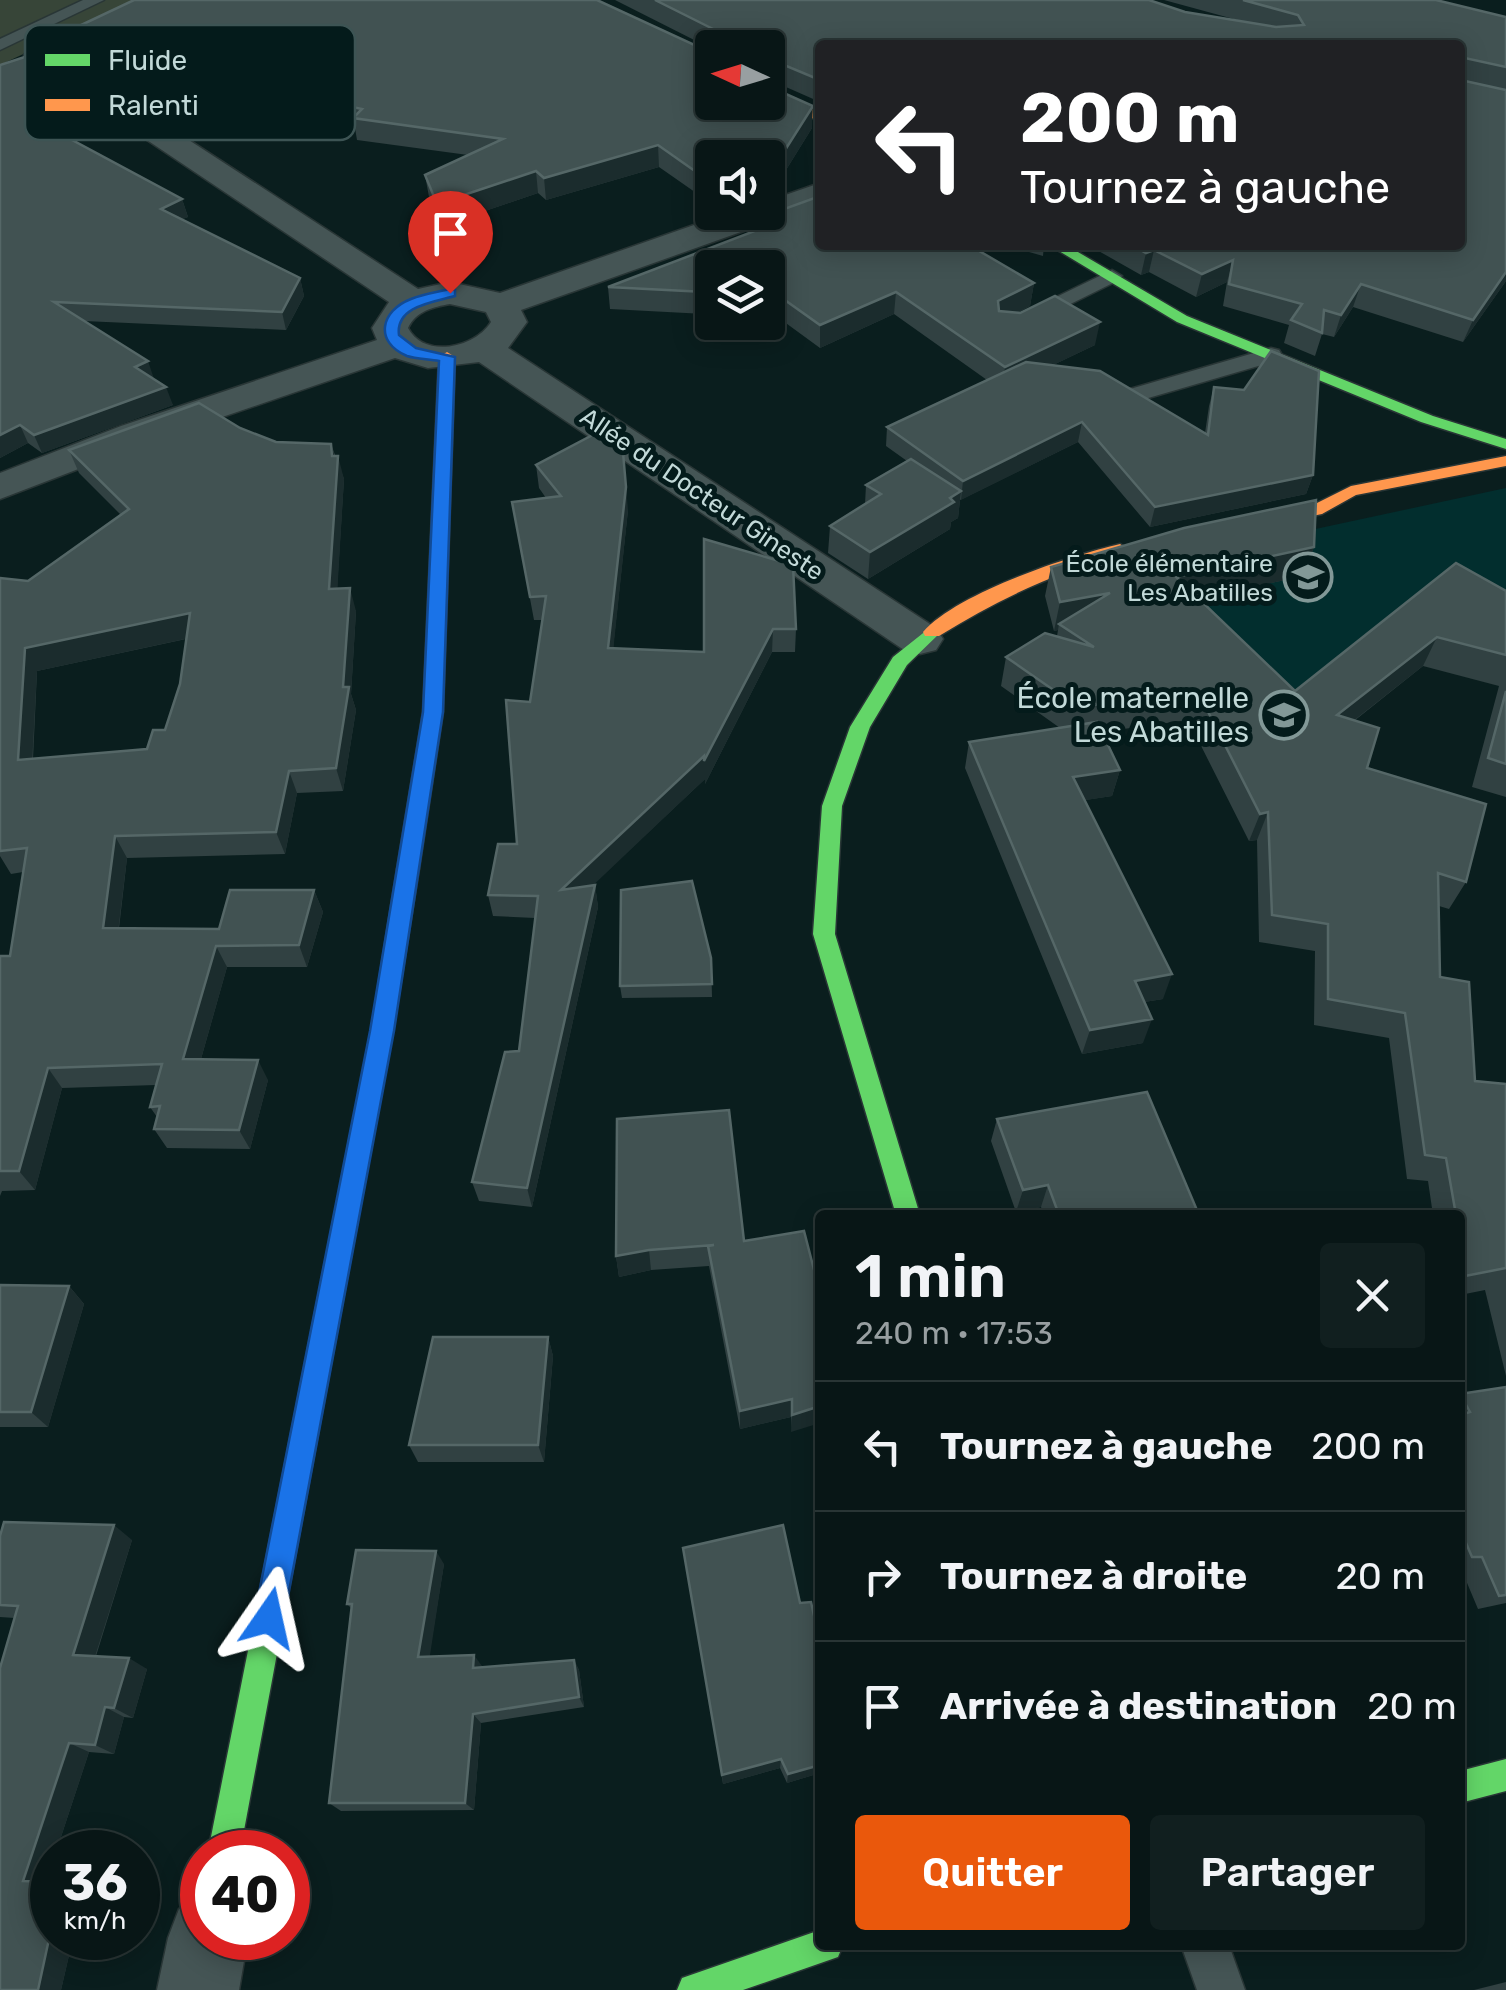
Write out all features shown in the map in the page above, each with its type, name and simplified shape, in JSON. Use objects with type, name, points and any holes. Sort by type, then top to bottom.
[{"type":"street","points":[[82,25],[108,8]]},
{"type":"street","points":[[0,73],[25,61]]},
{"type":"street","points":[[785,100],[815,116]]},
{"type":"street","points":[[169,140],[413,302]]},
{"type":"street","points":[[785,206],[815,196]]},
{"type":"street","points":[[500,305],[509,322],[506,332],[466,353],[411,352],[392,337],[393,318],[413,302],[450,293],[469,294],[500,305],[715,230]]},
{"type":"street","points":[[1065,250],[1182,319],[1427,419],[1506,444]]},
{"type":"street","points":[[0,487],[136,434],[398,345]]},
{"type":"street","points":[[228,1830],[382,1031],[433,712],[466,353]]},
{"type":"street","name":"Allée du Docteur Gineste","points":[[466,353],[920,639]]},
{"type":"street","points":[[1218,530],[1316,510],[1352,491],[1506,462]]},
{"type":"street","points":[[907,1210],[824,934],[832,806],[860,727],[900,661],[920,639],[1004,587],[1086,557],[1143,546]]},
{"type":"street","points":[[1465,1785],[1506,1775]]},
{"type":"street","points":[[694,1990],[815,1949]]},
{"type":"street","points":[[198,1990],[204,1960]]},
{"type":"lane","points":[[58,25],[108,8]]},
{"type":"lane","points":[[0,45],[25,36]]},
{"type":"lane","points":[[1072,316],[1121,282]]},
{"type":"lane","points":[[1007,327],[1121,282]]},
{"type":"lane","points":[[1138,394],[1270,356]]},
{"type":"lane","points":[[1208,1950],[1220,1990]]},
{"type":"shaded area","name":"École élémentaire Les Abatilles","points":[[1506,488],[1506,624],[1483,616],[1324,744],[1153,564]]},
{"type":"green space","points":[[0,0],[138,0],[85,25],[25,25],[25,53],[0,65]]},
{"type":"building","points":[[134,0],[597,0],[695,45],[695,120],[785,120],[785,94],[813,106],[785,150],[785,140],[695,140],[695,171],[658,145],[544,178],[536,171],[437,204],[425,175],[503,139],[355,118],[362,109],[355,108],[355,25],[81,25]]},
{"type":"building","points":[[655,0],[1149,0],[1185,12],[1276,27],[1304,25],[1298,15],[1243,0],[1436,0],[1506,17],[1506,67],[1465,58],[1465,40],[815,40],[815,78],[785,65],[785,30],[713,30]]},
{"type":"building","points":[[25,57],[25,140],[72,140],[182,199],[161,209],[300,278],[282,312],[54,302],[148,361],[135,367],[166,387],[34,435],[20,425],[0,435],[0,65]]},
{"type":"building","points":[[1465,81],[1506,90],[1506,272],[1473,320],[1361,284],[1341,315],[1324,310],[1322,333],[1291,320],[1302,304],[1229,284],[1233,260],[1202,274],[1154,250],[1465,250]]},
{"type":"building","points":[[815,198],[815,250],[978,250],[1034,283],[998,301],[999,311],[1020,313],[1055,296],[1100,322],[1005,367],[896,292],[820,325],[785,300],[785,250],[705,250],[757,230],[785,230],[785,209]]},
{"type":"building","points":[[695,254],[695,291],[608,287]]},
{"type":"building","points":[[1271,351],[1319,371],[1313,475],[1155,507],[1082,422],[963,481],[887,427],[1026,362],[1100,371],[1208,435],[1214,387],[1244,390]]},
{"type":"building","points":[[199,403],[240,428],[276,442],[331,444],[332,456],[338,456],[329,589],[350,588],[343,687],[349,687],[336,768],[289,771],[276,832],[115,836],[103,928],[219,929],[230,890],[314,890],[299,945],[216,946],[183,1059],[258,1060],[239,1130],[154,1129],[160,1106],[150,1107],[162,1064],[48,1068],[19,1171],[0,1171],[0,956],[10,956],[27,848],[0,851],[0,578],[28,581],[129,509],[69,450]],"holes":[[[190,613],[180,684],[165,730],[153,730],[147,749],[18,760],[25,648]]]},
{"type":"building","points":[[604,429],[622,441],[626,487],[608,648],[704,652],[704,539],[793,565],[796,629],[773,629],[704,761],[704,756],[561,890],[595,885],[527,1188],[472,1182],[505,1052],[519,1051],[538,896],[488,895],[498,844],[517,844],[506,700],[530,702],[546,596],[530,597],[512,502],[561,496],[536,465]]},
{"type":"building","points":[[911,459],[961,491],[950,498],[954,502],[870,552],[830,526],[881,494],[866,485]]},
{"type":"building","points":[[1316,500],[1314,547],[1176,577],[1295,691],[1456,563],[1506,591],[1506,655],[1437,637],[1337,715],[1379,728],[1367,768],[1486,804],[1466,882],[1438,873],[1440,977],[1469,982],[1475,1081],[1506,1084],[1506,1268],[1465,1276],[1465,1210],[1455,1210],[1446,1158],[1425,1155],[1405,1013],[1328,999],[1328,924],[1272,915],[1268,812],[1260,814],[1198,692],[1078,707],[1006,657],[1045,633],[1094,647],[1059,624],[1110,593],[1060,602],[1051,567],[1184,528]]},
{"type":"building","points":[[1506,691],[1506,764],[1488,758]]},
{"type":"building","points":[[1097,722],[1120,770],[1073,777],[1172,974],[1135,981],[1152,1019],[1090,1030],[969,742]]},
{"type":"building","points":[[692,881],[711,958],[712,984],[620,986],[621,890]]},
{"type":"building","points":[[1147,1092],[1197,1210],[1057,1210],[1048,1185],[1023,1190],[997,1119]]},
{"type":"building","points":[[729,1110],[744,1241],[804,1231],[815,1274],[815,1408],[792,1415],[792,1399],[740,1411],[708,1246],[714,1245],[616,1256],[617,1119]]},
{"type":"building","points":[[0,1285],[69,1286],[31,1412],[0,1412]]},
{"type":"building","points":[[433,1337],[548,1337],[538,1445],[409,1445]]},
{"type":"building","points":[[1506,1387],[1506,1595],[1499,1596],[1482,1557],[1472,1557],[1465,1541],[1465,1414],[1470,1412],[1465,1393]]},
{"type":"building","points":[[4,1522],[114,1525],[73,1655],[129,1658],[114,1708],[105,1707],[95,1745],[69,1743],[40,1830],[30,1830],[30,1860],[23,1881],[30,1881],[30,1960],[44,1960],[38,1990],[0,1990],[0,1668],[18,1606],[0,1605],[0,1536]]},
{"type":"building","points":[[783,1525],[800,1603],[811,1602],[815,1620],[815,1766],[788,1774],[781,1759],[722,1775],[683,1548]]},
{"type":"building","points":[[356,1550],[436,1551],[418,1657],[474,1655],[473,1668],[574,1660],[579,1697],[473,1714],[465,1803],[329,1803],[352,1604],[347,1604]]},
{"type":"traffic: fast","points":[[1065,250],[1182,319],[1427,419],[1506,444]]},
{"type":"traffic: fast","points":[[907,1210],[824,934],[832,806],[860,727],[900,661],[932,632]]},
{"type":"traffic: fast","points":[[228,1830],[382,1031],[408,869]]},
{"type":"traffic: fast","points":[[1465,1786],[1506,1775]]},
{"type":"traffic: fast","points":[[694,1990],[815,1949]]},
{"type":"traffic: slow","points":[[785,100],[815,116]]},
{"type":"traffic: slow","points":[[408,869],[433,712],[447,357]]},
{"type":"traffic: slow","points":[[1243,525],[1316,510],[1351,491],[1506,461]]},
{"type":"traffic: slow","points":[[932,632],[1022,582],[1120,550]]},
{"type":"place","name":"École élémentaire Les Abatilles","points":[[1308,577]]},
{"type":"place","name":"École maternelle Les Abatilles","points":[[1284,715]]},
{"type":"route","points":[[269,1618],[382,1031],[433,712],[447,357],[411,352],[398,345],[390,328],[393,318],[413,302],[450,293]]}]
